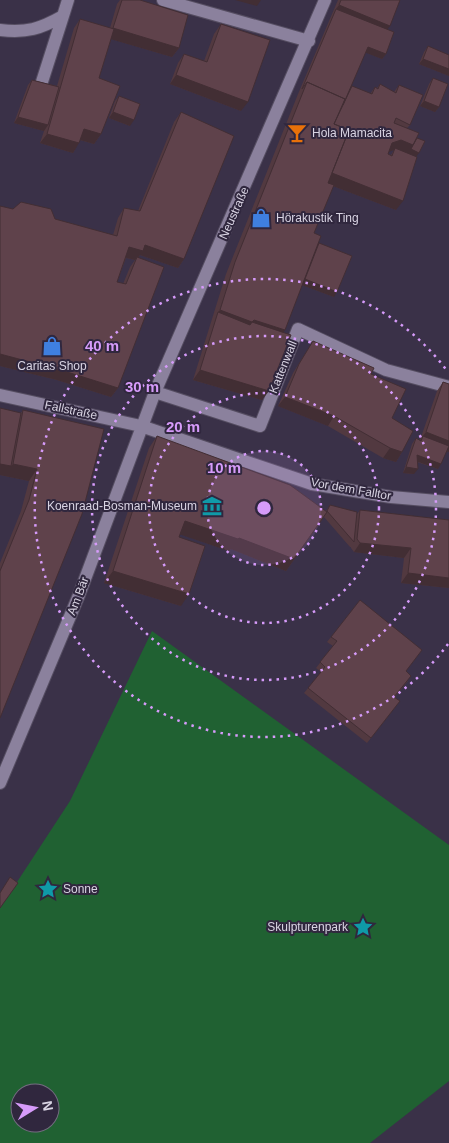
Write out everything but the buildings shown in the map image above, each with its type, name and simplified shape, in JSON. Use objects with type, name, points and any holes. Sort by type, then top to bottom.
[{"type":"street","points":[[40,88],[68,0]]},
{"type":"street","points":[[163,0],[309,41]]},
{"type":"street","name":"Neustraße","points":[[141,426],[309,41],[325,0]]},
{"type":"street","points":[[0,30],[24,31],[41,28],[63,16]]},
{"type":"street","name":"Kattenwall","points":[[155,392],[260,426],[298,329],[386,370],[449,387]]},
{"type":"street","name":"Fallstraße","points":[[0,395],[141,426]]},
{"type":"street","name":"Vor dem Falltor","points":[[141,426],[312,484],[391,497],[449,502]]},
{"type":"street","name":"Am Bär","points":[[0,783],[5,763],[79,595],[141,426]]},
{"type":"green space","points":[[152,631],[449,845],[449,1081],[370,1143],[0,1143],[0,908],[70,801]]},
{"type":"place","name":"Hola Mamacita","points":[[297,133]]},
{"type":"place","name":"Hörakustik Ting","points":[[261,218]]},
{"type":"place","name":"Caritas Shop","points":[[52,346]]},
{"type":"place","name":"Koenraad-Bosman-Museum","points":[[212,506]]},
{"type":"place","name":"Sonne","points":[[48,889]]},
{"type":"place","name":"Skulpturenpark","points":[[363,927]]}]
